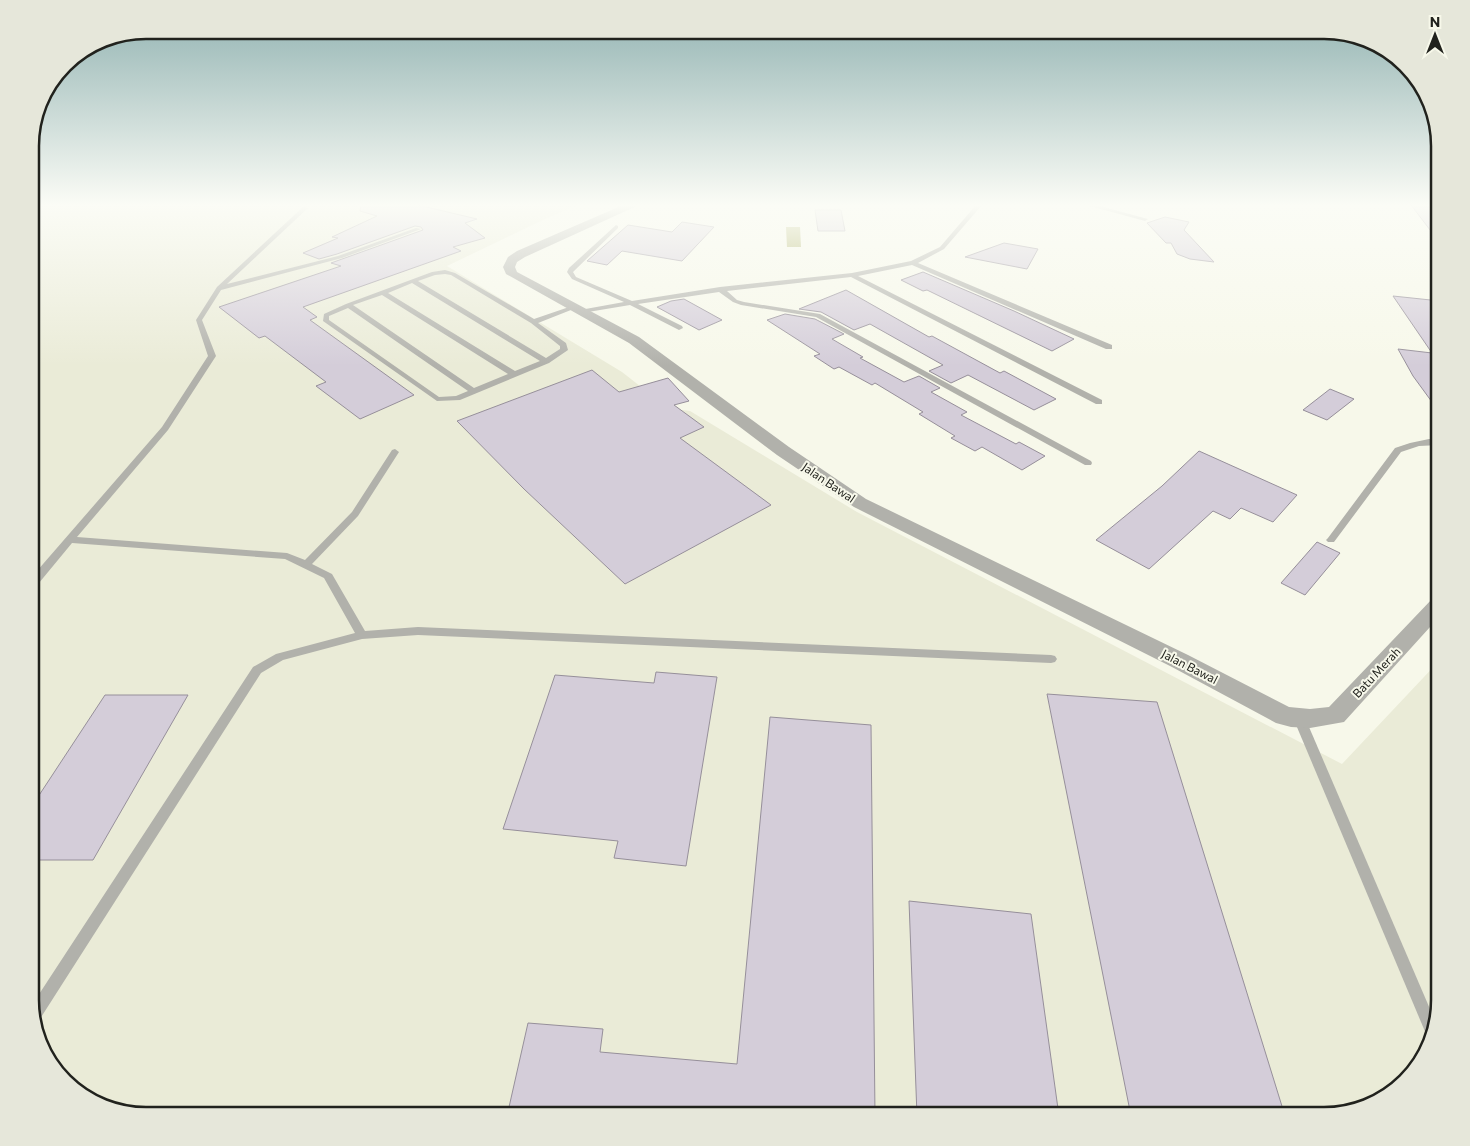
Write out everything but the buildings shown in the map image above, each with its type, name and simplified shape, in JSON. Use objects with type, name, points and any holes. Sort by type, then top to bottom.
[{"type":"street","name":"Jalan Bawal","points":[[514,258],[509,267],[512,274],[634,340],[783,451],[860,503],[1180,661],[1284,716],[1300,720]]},
{"type":"street","name":"Batu Merah","points":[[1300,720],[1320,720],[1336,715],[1431,612]]},
{"type":"lane","points":[[39,575],[165,428],[212,356],[199,320],[219,288],[251,258]]},
{"type":"lane","points":[[219,288],[334,258]]},
{"type":"lane","points":[[582,258],[571,269],[570,272],[574,278],[631,303],[679,328]]},
{"type":"lane","points":[[533,322],[578,309],[720,289],[852,275],[913,263],[922,258]]},
{"type":"lane","points":[[913,263],[1109,347]]},
{"type":"lane","points":[[440,272],[453,274],[533,322],[565,347],[562,352],[546,361],[473,391],[450,400],[437,399],[326,321],[326,315],[330,312],[382,292],[440,272]]},
{"type":"lane","points":[[852,275],[1099,402]]},
{"type":"lane","points":[[413,281],[546,361]]},
{"type":"lane","points":[[720,289],[735,302],[818,315],[1088,463]]},
{"type":"lane","points":[[382,292],[514,374]]},
{"type":"lane","points":[[348,305],[473,391]]},
{"type":"lane","points":[[1331,540],[1398,450],[1409,445],[1431,442]]},
{"type":"lane","points":[[306,565],[355,514],[395,452]]},
{"type":"lane","points":[[69,540],[287,556],[328,576],[362,635]]},
{"type":"lane","points":[[39,1008],[257,670],[280,657],[362,635],[418,631],[1051,659]]},
{"type":"lane","points":[[1300,720],[1429,1023]]},
{"type":"shaded area","points":[[39,258],[463,258],[447,266],[622,372],[668,408],[690,411],[857,512],[1342,764],[1431,670],[1431,1000],[1429,1021],[1426,1035],[1420,1048],[1400,1076],[1372,1096],[1352,1104],[1324,1107],[146,1107],[111,1102],[92,1093],[81,1085],[70,1076],[57,1060],[42,1028],[39,1007]]}]
